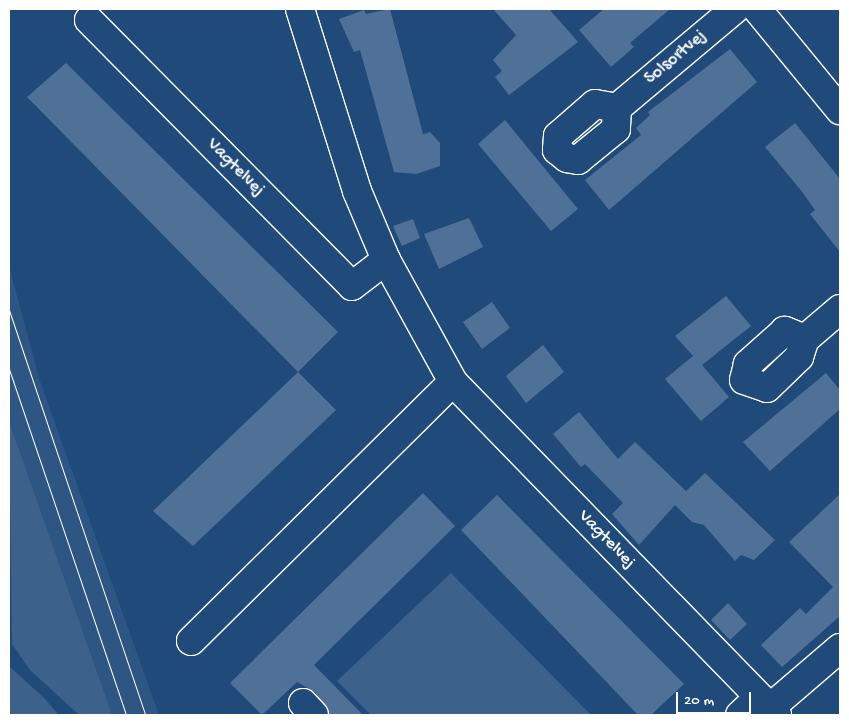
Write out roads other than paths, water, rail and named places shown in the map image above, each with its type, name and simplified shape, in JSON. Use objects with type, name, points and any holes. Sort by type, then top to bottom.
[{"type":"street","name":"Vagtelvej","points":[[300,9],[357,191],[386,260],[453,382],[762,709],[840,648]]},
{"type":"street","name":"Solsortvej","points":[[617,108],[735,9]]},
{"type":"street","points":[[757,9],[840,110]]},
{"type":"street","name":"Vagtelvej","points":[[89,20],[352,286],[386,260]]},
{"type":"street","points":[[805,339],[840,310]]},
{"type":"street","points":[[191,641],[453,382]]},
{"type":"tram line","points":[[9,310],[145,715]]},
{"type":"tram line","points":[[9,369],[126,715]]}]
